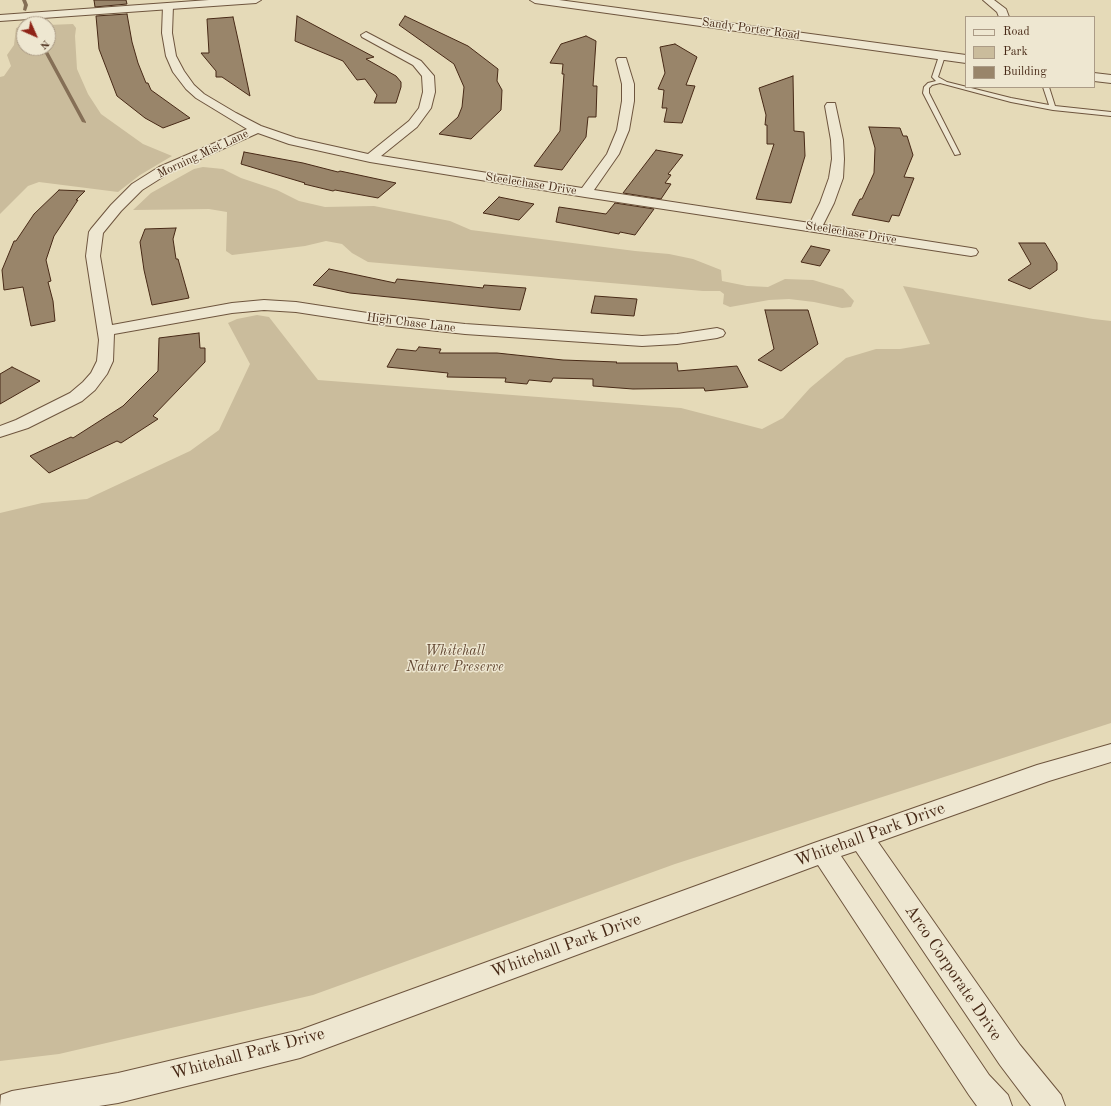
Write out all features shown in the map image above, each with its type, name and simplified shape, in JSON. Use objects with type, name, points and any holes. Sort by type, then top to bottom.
[{"type":"street","points":[[0,18],[256,0]]},
{"type":"street","name":"Sandy Porter Road","points":[[535,0],[965,59]]},
{"type":"street","points":[[988,0],[1002,11],[1004,16]]},
{"type":"street","name":"Steelechase Drive","points":[[168,6],[167,33],[171,56],[186,82],[200,96],[232,116],[257,128],[292,141],[370,158],[585,193],[971,252]]},
{"type":"street","points":[[366,35],[417,63],[428,76],[429,92],[425,108],[413,124],[370,158]]},
{"type":"street","points":[[585,193],[613,154],[624,130],[628,101],[628,84],[622,60]]},
{"type":"street","points":[[1095,77],[1111,79]]},
{"type":"street","points":[[815,228],[827,203],[837,172],[837,140],[831,106]]},
{"type":"street","name":"Morning Mist Lane","points":[[0,432],[22,424],[76,397],[89,386],[99,374],[105,361],[106,331],[93,256],[96,232],[116,208],[137,187],[157,175],[193,156],[257,128]]},
{"type":"street","name":"High Chase Lane","points":[[106,331],[232,308],[264,305],[465,329],[642,341],[669,340],[717,333]]},
{"type":"street","name":"Whitehall Park Drive","points":[[12,1106],[118,1088],[300,1044],[861,838],[1045,772],[1111,753]]},
{"type":"street","name":"Arco Corporate Drive","points":[[861,838],[1010,1055],[1050,1106]]},
{"type":"street","points":[[824,852],[979,1084],[997,1106]]},
{"type":"lane","points":[[942,56],[935,77],[940,81],[965,88]]},
{"type":"lane","points":[[940,81],[930,84],[926,88],[926,94],[940,118],[957,154]]},
{"type":"lane","points":[[966,88],[1011,100],[1053,108],[1111,114]]},
{"type":"lane","points":[[1046,88],[1053,108]]},
{"type":"green space","points":[[73,24],[76,28],[77,69],[88,94],[101,114],[143,144],[172,156],[140,175],[118,192],[39,182],[28,186],[0,214],[0,77],[4,76],[11,66],[7,55],[14,45],[16,28],[16,56],[56,56],[56,25]]},
{"type":"green space","points":[[203,167],[223,169],[241,178],[277,190],[299,201],[325,207],[374,206],[450,221],[471,230],[669,254],[693,259],[721,270],[722,281],[747,286],[768,287],[785,279],[813,280],[843,289],[854,301],[851,307],[842,308],[814,302],[789,299],[769,300],[730,307],[723,304],[724,294],[720,291],[703,291],[368,262],[352,253],[342,244],[326,241],[305,246],[232,255],[226,251],[227,212],[209,209],[133,210],[151,193],[194,169]]},
{"type":"green space","name":"Whitehall Nature Preserve","points":[[903,286],[1111,321],[1111,723],[675,864],[313,995],[59,1054],[0,1061],[0,513],[42,503],[87,499],[190,451],[219,430],[250,364],[228,323],[237,319],[257,315],[269,317],[318,380],[681,408],[762,429],[783,418],[810,388],[846,358],[876,349],[900,349],[930,344]]},
{"type":"building","points":[[94,0],[126,0],[127,4],[95,7]]},
{"type":"building","points":[[127,14],[132,42],[146,83],[148,83],[151,90],[190,118],[163,128],[145,118],[117,96],[99,49],[96,16]]},
{"type":"building","points":[[297,16],[374,57],[366,59],[396,76],[401,82],[401,87],[396,103],[374,103],[377,95],[365,79],[357,80],[343,61],[295,41]]},
{"type":"building","points":[[405,16],[468,46],[498,69],[497,81],[502,90],[501,110],[471,139],[439,134],[458,117],[462,107],[464,87],[454,64],[399,25]]},
{"type":"building","points":[[233,17],[250,96],[222,77],[216,77],[216,71],[201,53],[209,53],[207,19]]},
{"type":"building","points":[[586,36],[596,41],[593,86],[597,86],[596,117],[588,117],[586,137],[562,170],[534,166],[560,131],[564,74],[562,74],[563,64],[550,63],[561,44]]},
{"type":"building","points":[[675,44],[697,57],[686,85],[695,86],[682,123],[664,122],[667,108],[662,108],[664,90],[658,89],[665,73],[660,47]]},
{"type":"building","points":[[793,76],[794,131],[804,132],[805,156],[791,203],[756,199],[774,144],[767,144],[767,125],[765,125],[766,115],[759,88]]},
{"type":"building","points":[[869,127],[900,128],[903,136],[907,136],[913,155],[904,177],[914,178],[899,216],[892,215],[889,222],[852,215],[860,199],[862,199],[874,173],[875,148]]},
{"type":"building","points":[[656,150],[683,155],[668,174],[671,175],[665,183],[671,184],[661,199],[623,193]]},
{"type":"building","points":[[244,152],[396,183],[378,198],[335,190],[333,191],[304,184],[305,183],[241,164]]},
{"type":"building","points":[[59,190],[85,191],[76,200],[78,200],[54,236],[46,260],[51,281],[48,282],[53,301],[55,321],[31,326],[23,287],[4,290],[2,270],[14,241],[16,241],[34,214]]},
{"type":"building","points":[[499,197],[534,204],[519,220],[483,213]]},
{"type":"building","points":[[615,203],[654,209],[635,235],[620,232],[619,234],[556,222],[559,207],[606,214]]},
{"type":"building","points":[[176,228],[173,239],[176,259],[178,259],[189,298],[152,305],[144,270],[140,242],[145,229]]},
{"type":"building","points":[[1019,243],[1045,243],[1057,263],[1057,270],[1030,289],[1008,280],[1031,264]]},
{"type":"building","points":[[811,246],[830,250],[820,266],[801,262]]},
{"type":"building","points":[[329,269],[395,283],[397,279],[483,288],[484,285],[526,288],[520,310],[497,308],[350,293],[313,285]]},
{"type":"building","points":[[595,296],[637,299],[634,316],[591,313]]},
{"type":"building","points":[[765,310],[808,310],[818,344],[781,371],[758,360],[774,349]]},
{"type":"building","points":[[199,333],[200,348],[205,348],[205,362],[153,416],[158,419],[121,443],[117,441],[49,473],[30,456],[71,437],[73,438],[123,406],[158,371],[159,338]]},
{"type":"building","points":[[419,347],[441,349],[439,353],[497,353],[563,360],[617,362],[616,363],[677,363],[678,371],[737,366],[748,387],[705,391],[704,388],[633,389],[593,386],[593,379],[553,378],[551,382],[529,380],[527,384],[505,382],[506,378],[447,377],[448,373],[387,367],[397,349],[416,351]]},
{"type":"building","points":[[12,367],[40,381],[0,404],[0,374]]},
{"type":"waterway","points":[[24,0],[26,5],[25,10]]},
{"type":"waterway","points":[[48,56],[84,122]]}]
